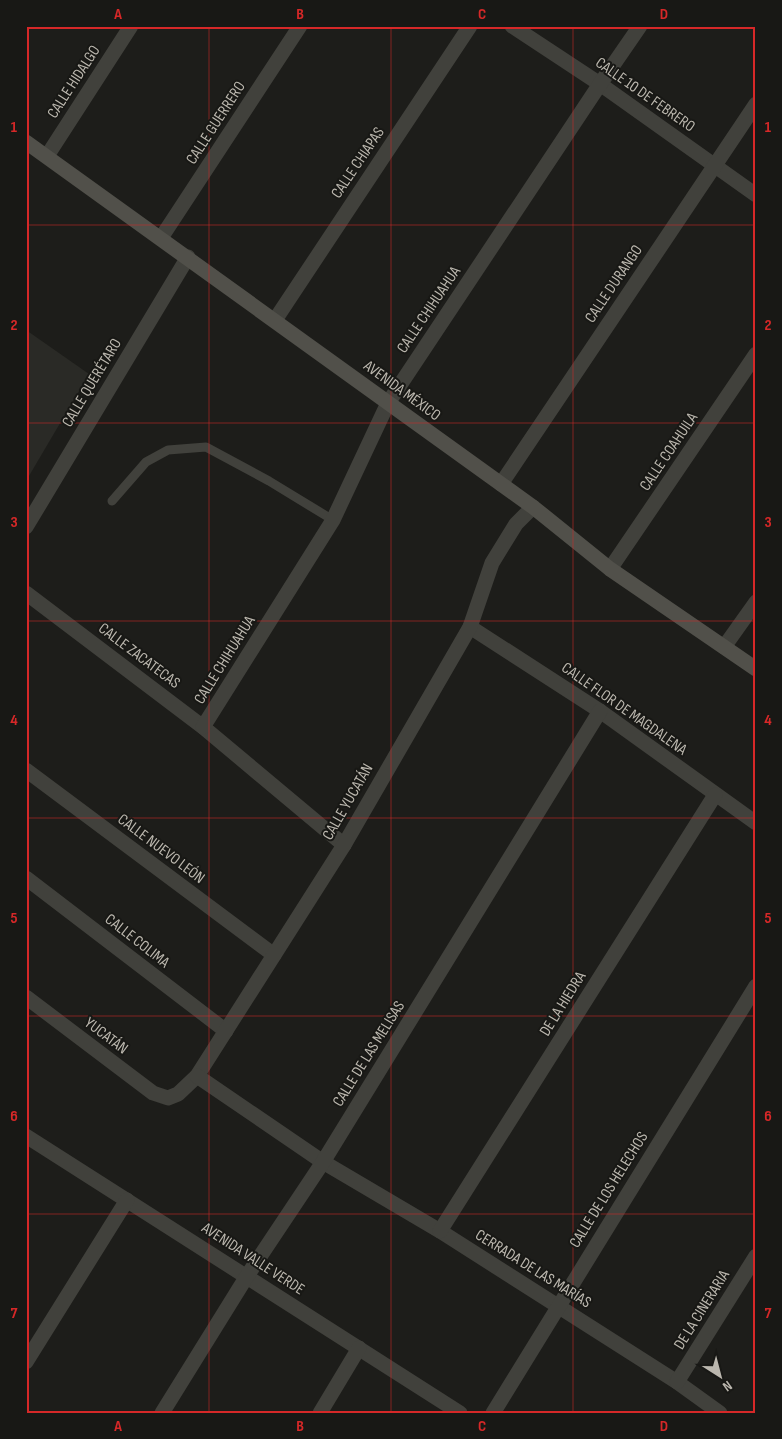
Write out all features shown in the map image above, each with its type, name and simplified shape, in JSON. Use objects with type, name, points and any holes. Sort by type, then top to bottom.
[{"type":"street","name":"CALLE HIDALGO","points":[[47,156],[131,26]]},
{"type":"street","name":"CALLE GUERRERO","points":[[161,238],[300,26]]},
{"type":"street","name":"CALLE CHIAPAS","points":[[275,320],[470,26]]},
{"type":"street","name":"CALLE 10 DE FEBRERO","points":[[512,26],[600,84],[756,196]]},
{"type":"street","name":"CALLE CHIHUAHUA","points":[[203,727],[333,520],[388,403],[640,26]]},
{"type":"street","name":"CALLE DURANGO","points":[[501,484],[756,104]]},
{"type":"street","name":"AVENIDA MÉXICO","points":[[26,142],[533,506],[610,570],[756,669]]},
{"type":"street","name":"CALLE QUERÉTARO","points":[[26,527],[188,257]]},
{"type":"street","name":"CALLE COAHUILA","points":[[610,570],[756,354]]},
{"type":"street","name":"CALLE YUCATÁN","points":[[168,1098],[178,1094],[197,1076],[344,845],[470,627],[492,564],[516,524],[533,506]]},
{"type":"street","name":"CALLE ZACATECAS","points":[[26,593],[203,727],[344,845]]},
{"type":"street","points":[[724,647],[756,602]]},
{"type":"street","name":"CALLE FLOR DE MAGDALENA","points":[[470,627],[600,711],[756,823]]},
{"type":"street","name":"CALLE DE LAS MELISAS","points":[[162,1413],[247,1276],[323,1162],[600,711]]},
{"type":"street","name":"CALLE NUEVO LEÓN","points":[[26,770],[274,955]]},
{"type":"street","name":"DE LA HIEDRA","points":[[440,1231],[715,795]]},
{"type":"street","name":"CALLE COLIMA","points":[[26,878],[226,1031]]},
{"type":"street","name":"CALLE DE LOS HELECHOS","points":[[493,1413],[756,986]]},
{"type":"street","name":"YUCATÁN","points":[[26,997],[153,1093],[168,1098]]},
{"type":"street","name":"CERRADA DE LAS MARÍAS","points":[[197,1076],[323,1162],[440,1231],[677,1382],[720,1413]]},
{"type":"street","name":"AVENIDA VALLE VERDE","points":[[26,1136],[460,1413]]},
{"type":"street","points":[[26,1362],[127,1200]]},
{"type":"street","name":"DE LA CINERARIA","points":[[677,1382],[756,1256]]},
{"type":"street","points":[[320,1413],[360,1348]]},
{"type":"lane","points":[[112,501],[146,462],[168,450],[206,447],[333,520]]},
{"type":"shaded area","points":[[26,330],[89,374],[26,481]]}]
